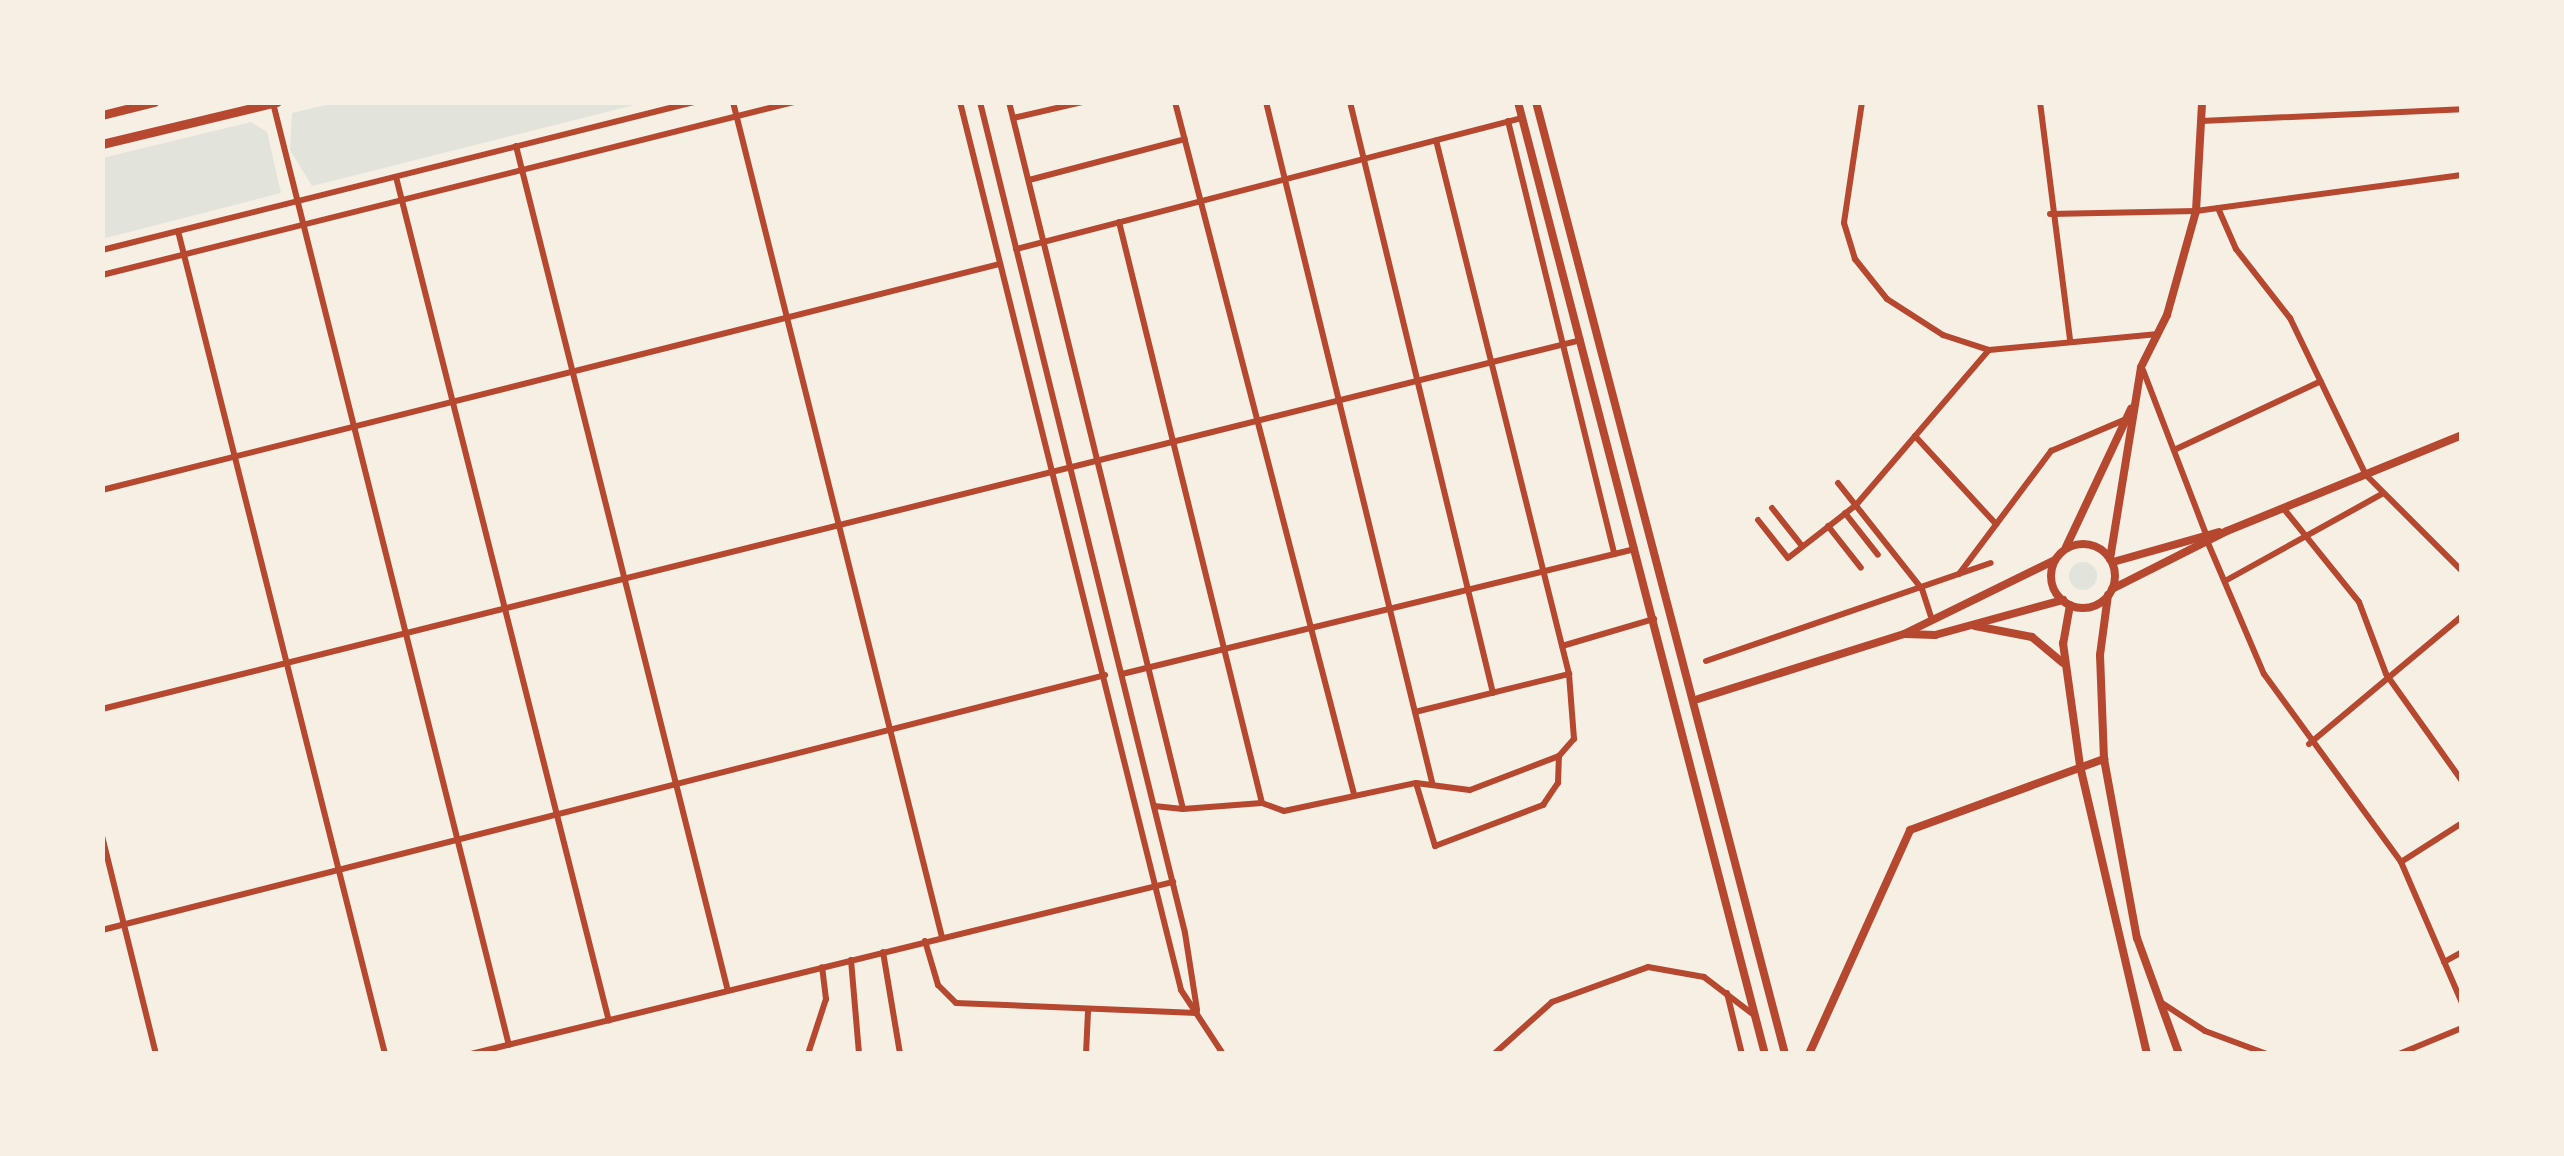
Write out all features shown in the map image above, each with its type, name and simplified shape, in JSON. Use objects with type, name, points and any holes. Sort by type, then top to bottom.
[{"type":"highway","points":[[102,115],[154,102]]},
{"type":"highway","points":[[102,144],[275,102]]},
{"type":"street","points":[[275,102],[508,1045]]},
{"type":"street","points":[[102,250],[694,102]]},
{"type":"street","points":[[733,102],[942,937]]},
{"type":"street","points":[[102,275],[794,102]]},
{"type":"street","points":[[960,102],[1181,990],[1224,1054]]},
{"type":"street","points":[[980,102],[1173,882],[1197,1013]]},
{"type":"street","points":[[1010,102],[1183,808]]},
{"type":"street","points":[[1013,118],[1083,102]]},
{"type":"street","points":[[1175,102],[1354,794]]},
{"type":"street","points":[[1267,102],[1432,782]]},
{"type":"street","points":[[1351,102],[1493,693]]},
{"type":"street","points":[[1518,102],[1765,1054]]},
{"type":"street","points":[[1536,102],[1698,699],[1785,1054]]},
{"type":"street","points":[[1862,102],[1843,210],[1855,259],[1912,316],[1989,350],[2158,334]]},
{"type":"street","points":[[2040,102],[2050,214],[2070,341]]},
{"type":"street","points":[[2179,1054],[2137,938],[2104,759],[2101,655],[2141,367],[2158,334],[2196,211],[2202,102]]},
{"type":"street","points":[[2201,122],[2462,110]]},
{"type":"street","points":[[1016,249],[1522,118]]},
{"type":"street","points":[[1508,122],[1614,554]]},
{"type":"street","points":[[1029,180],[1185,140]]},
{"type":"street","points":[[1154,806],[1262,803],[1284,811],[1416,783],[1470,790],[1558,756],[1576,734],[1569,674],[1436,140]]},
{"type":"street","points":[[516,146],[728,991]]},
{"type":"street","points":[[2050,214],[2196,211],[2462,175]]},
{"type":"street","points":[[397,177],[609,1021]]},
{"type":"street","points":[[2218,208],[2242,258],[2290,317],[2366,475],[2462,571]]},
{"type":"street","points":[[1119,222],[1262,803]]},
{"type":"street","points":[[178,231],[385,1054]]},
{"type":"street","points":[[102,490],[1002,263]]},
{"type":"street","points":[[102,709],[1581,340]]},
{"type":"street","points":[[1758,520],[1788,558],[1856,505],[1989,350]]},
{"type":"street","points":[[2141,367],[2264,674],[2309,744],[2401,862],[2462,1003]]},
{"type":"street","points":[[2174,450],[2321,382]]},
{"type":"street","points":[[1904,634],[1930,617],[2055,560],[2065,550],[2137,397]]},
{"type":"street","points":[[1957,576],[2051,451],[2126,420]]},
{"type":"street","points":[[2111,561],[2208,538],[2462,435]]},
{"type":"street","points":[[1915,436],[1996,524]]},
{"type":"street","points":[[1838,483],[1922,589],[1930,617]]},
{"type":"street","points":[[2224,581],[2382,494]]},
{"type":"street","points":[[1772,508],[1802,546]]},
{"type":"street","points":[[2284,509],[2359,602],[2386,674],[2462,781]]},
{"type":"street","points":[[1845,513],[1878,555]]},
{"type":"street","points":[[1828,526],[1861,568]]},
{"type":"street","points":[[1698,699],[1904,634],[1968,626],[2067,602],[2088,607],[2208,538]]},
{"type":"street","points":[[2065,550],[2091,545],[2111,561]]},
{"type":"street","points":[[1122,674],[1635,549]]},
{"type":"street","points":[[2055,560],[2052,581],[2067,602],[2064,664],[2080,766],[2147,1054]]},
{"type":"street","points":[[1706,662],[1991,563]]},
{"type":"street","points":[[2309,744],[2386,674],[2462,616]]},
{"type":"street","points":[[1562,646],[1654,620]]},
{"type":"street","points":[[1968,626],[2032,637],[2064,664]]},
{"type":"street","points":[[1414,712],[1569,674]]},
{"type":"street","points":[[102,930],[1105,675]]},
{"type":"street","points":[[1416,783],[1435,846],[1544,805],[1558,783],[1558,756]]},
{"type":"street","points":[[1809,1054],[1910,830],[2104,759]]},
{"type":"street","points":[[2401,862],[2462,823]]},
{"type":"street","points":[[102,836],[156,1054]]},
{"type":"street","points":[[471,1054],[1173,882]]},
{"type":"street","points":[[925,941],[940,990],[956,1003],[1197,1013]]},
{"type":"street","points":[[883,952],[900,1054]]},
{"type":"street","points":[[2444,962],[2462,952]]},
{"type":"street","points":[[850,960],[860,1054]]},
{"type":"street","points":[[1494,1054],[1538,1010],[1611,975],[1672,966],[1727,990],[1756,1018],[1780,1030]]},
{"type":"street","points":[[808,1054],[826,999],[822,968]]},
{"type":"street","points":[[1727,990],[1742,1054]]},
{"type":"street","points":[[2159,1001],[2205,1031],[2266,1054]]},
{"type":"street","points":[[1086,1054],[1088,1011]]},
{"type":"street","points":[[2398,1054],[2462,1028]]},
{"type":"shaded area","points":[[339,102],[646,102],[312,186],[290,150],[292,113]]},
{"type":"shaded area","points":[[251,122],[267,132],[281,193],[102,239],[102,158]]},
{"type":"shaded area","points":[[2083,562],[2093,566],[2097,576],[2093,586],[2083,590],[2073,586],[2069,576],[2073,566]]}]
